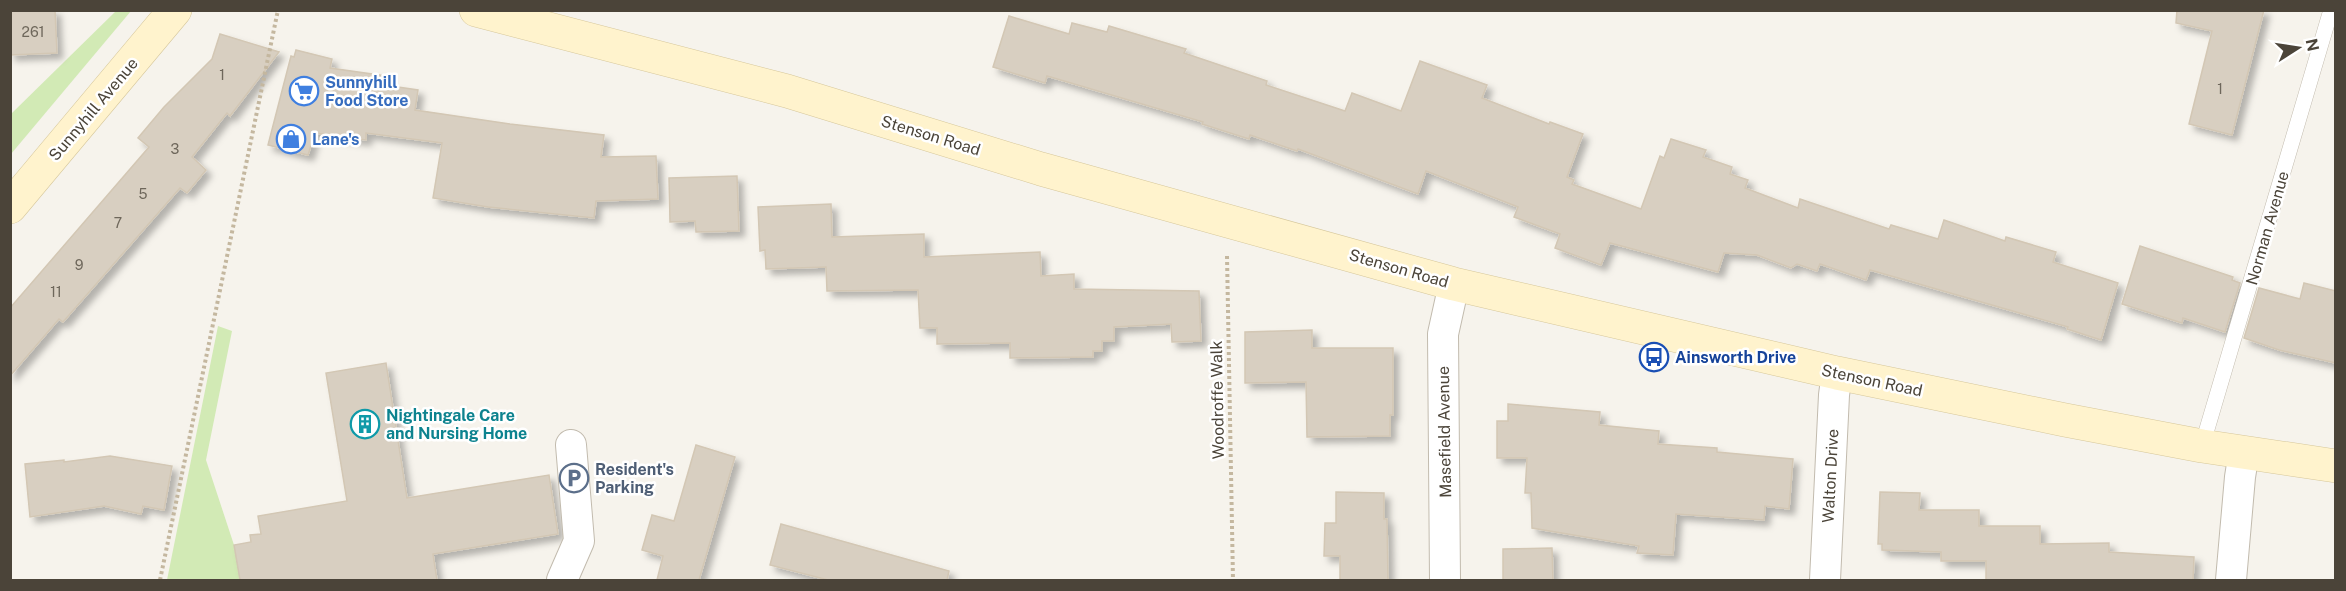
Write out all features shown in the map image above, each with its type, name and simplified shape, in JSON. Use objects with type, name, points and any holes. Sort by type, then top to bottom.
[{"type":"street","name":"Sunnyhill Avenue","points":[[10,207],[176,10]]},
{"type":"street","name":"Stenson Road","points":[[476,10],[787,91],[1041,169],[1454,284],[1837,373],[2202,446],[2336,466]]},
{"type":"street","name":"Masefield Avenue","points":[[1445,580],[1443,334],[1454,284]]},
{"type":"street","name":"Walton Drive","points":[[1825,580],[1837,373]]},
{"type":"street","points":[[562,580],[579,541],[571,445]]},
{"type":"street","points":[[2232,580],[2244,452]]},
{"type":"lane","name":"Norman Avenue","points":[[2202,446],[2331,10]]},
{"type":"path","points":[[160,580],[278,10]]},
{"type":"path","name":"Woodroffe Walk","points":[[1227,219],[1233,580]]},
{"type":"green space","points":[[116,11],[131,11],[11,154],[11,114]]},
{"type":"green space","points":[[218,326],[232,331],[206,460],[234,545],[240,580],[167,580]]},
{"type":"building","points":[[10,10],[55,10],[57,53],[10,55]]},
{"type":"building","points":[[2177,10],[2264,10],[2232,135],[2189,124],[2212,31],[2176,23]]},
{"type":"building","points":[[1009,16],[1069,34],[1072,23],[1107,32],[1109,26],[1186,49],[1184,53],[1267,81],[1266,85],[1345,111],[1352,93],[1401,111],[1420,61],[1487,85],[1482,98],[1549,124],[1550,122],[1583,134],[1567,177],[1574,180],[1572,184],[1641,209],[1660,156],[1664,158],[1671,139],[1706,150],[1703,157],[1732,167],[1730,174],[1748,180],[1745,188],[1798,208],[1800,199],[1889,229],[1891,225],[1938,239],[1944,220],[2005,241],[2006,237],[2056,252],[2053,262],[2118,283],[2101,340],[2067,329],[2068,327],[1870,270],[1866,280],[1820,264],[1817,271],[1797,264],[1791,268],[1757,255],[1724,253],[1718,272],[1610,243],[1601,265],[1555,248],[1560,234],[1514,217],[1518,207],[1426,171],[1418,194],[1298,149],[1297,151],[1250,135],[1249,139],[1202,124],[1203,122],[1047,76],[1045,83],[993,67]]},
{"type":"building","points":[[220,34],[279,52],[230,116],[227,113],[192,157],[206,170],[187,193],[180,188],[63,322],[59,319],[10,376],[10,308],[149,147],[138,138],[164,107],[212,59]]},
{"type":"building","points":[[296,50],[332,59],[330,68],[386,76],[384,85],[418,90],[415,110],[604,135],[601,157],[656,156],[658,199],[596,201],[594,218],[488,207],[433,198],[442,143],[366,133],[366,140],[315,133],[308,155],[268,145],[291,56],[294,57]]},
{"type":"building","points":[[737,176],[739,231],[696,232],[695,221],[670,222],[669,178]]},
{"type":"building","points":[[831,204],[832,237],[924,234],[924,257],[1040,252],[1041,276],[1074,274],[1074,289],[1199,291],[1201,341],[1172,342],[1171,324],[1114,327],[1114,341],[1102,341],[1102,351],[1093,351],[1093,357],[1010,358],[1010,343],[937,344],[937,328],[920,328],[918,290],[827,291],[826,267],[766,269],[765,250],[760,251],[758,207]]},
{"type":"building","points":[[2140,246],[2233,277],[2232,280],[2240,283],[2225,332],[2183,318],[2182,323],[2122,304]]},
{"type":"building","points":[[2304,283],[2336,291],[2336,363],[2279,350],[2244,338],[2259,288],[2300,299]]},
{"type":"building","points":[[1312,330],[1312,348],[1393,348],[1393,415],[1390,415],[1390,436],[1307,437],[1306,382],[1245,383],[1245,332]]},
{"type":"building","name":"Nightingale Care and Nursing Home","points":[[386,363],[407,498],[549,475],[558,534],[433,554],[437,580],[240,580],[234,545],[251,542],[250,535],[261,534],[258,516],[347,501],[326,373]]},
{"type":"building","points":[[1508,404],[1600,412],[1599,425],[1659,431],[1658,444],[1717,448],[1717,452],[1793,459],[1789,509],[1765,506],[1764,520],[1676,514],[1673,555],[1637,553],[1639,546],[1532,528],[1531,493],[1525,493],[1527,458],[1497,458],[1497,421],[1508,421]]},
{"type":"building","points":[[696,445],[735,457],[699,580],[657,580],[663,556],[642,550],[652,515],[674,521]]},
{"type":"building","points":[[110,456],[172,466],[164,510],[143,506],[141,514],[104,506],[30,517],[25,464]]},
{"type":"building","points":[[1336,492],[1384,493],[1384,519],[1387,519],[1388,580],[1340,580],[1340,556],[1324,556],[1325,523],[1336,523]]},
{"type":"building","points":[[1880,492],[1920,493],[1919,510],[1979,510],[1979,526],[2040,526],[2040,544],[2109,543],[2109,552],[2194,557],[2193,580],[1986,580],[1986,561],[1941,561],[1941,552],[1882,550],[1882,544],[1878,544]]},
{"type":"building","points":[[781,524],[949,571],[947,580],[828,580],[770,565]]},
{"type":"building","points":[[1552,548],[1553,580],[1503,580],[1503,549]]},
{"type":"place","name":"Sunnyhill Food Store","points":[[304,91]]},
{"type":"place","name":"Lane's","points":[[291,139]]},
{"type":"place","name":"Ainsworth Drive","points":[[1654,357]]},
{"type":"place","name":"Nightingale Care and Nursing Home","points":[[365,424]]},
{"type":"place","name":"Resident's Parking","points":[[574,478]]}]
